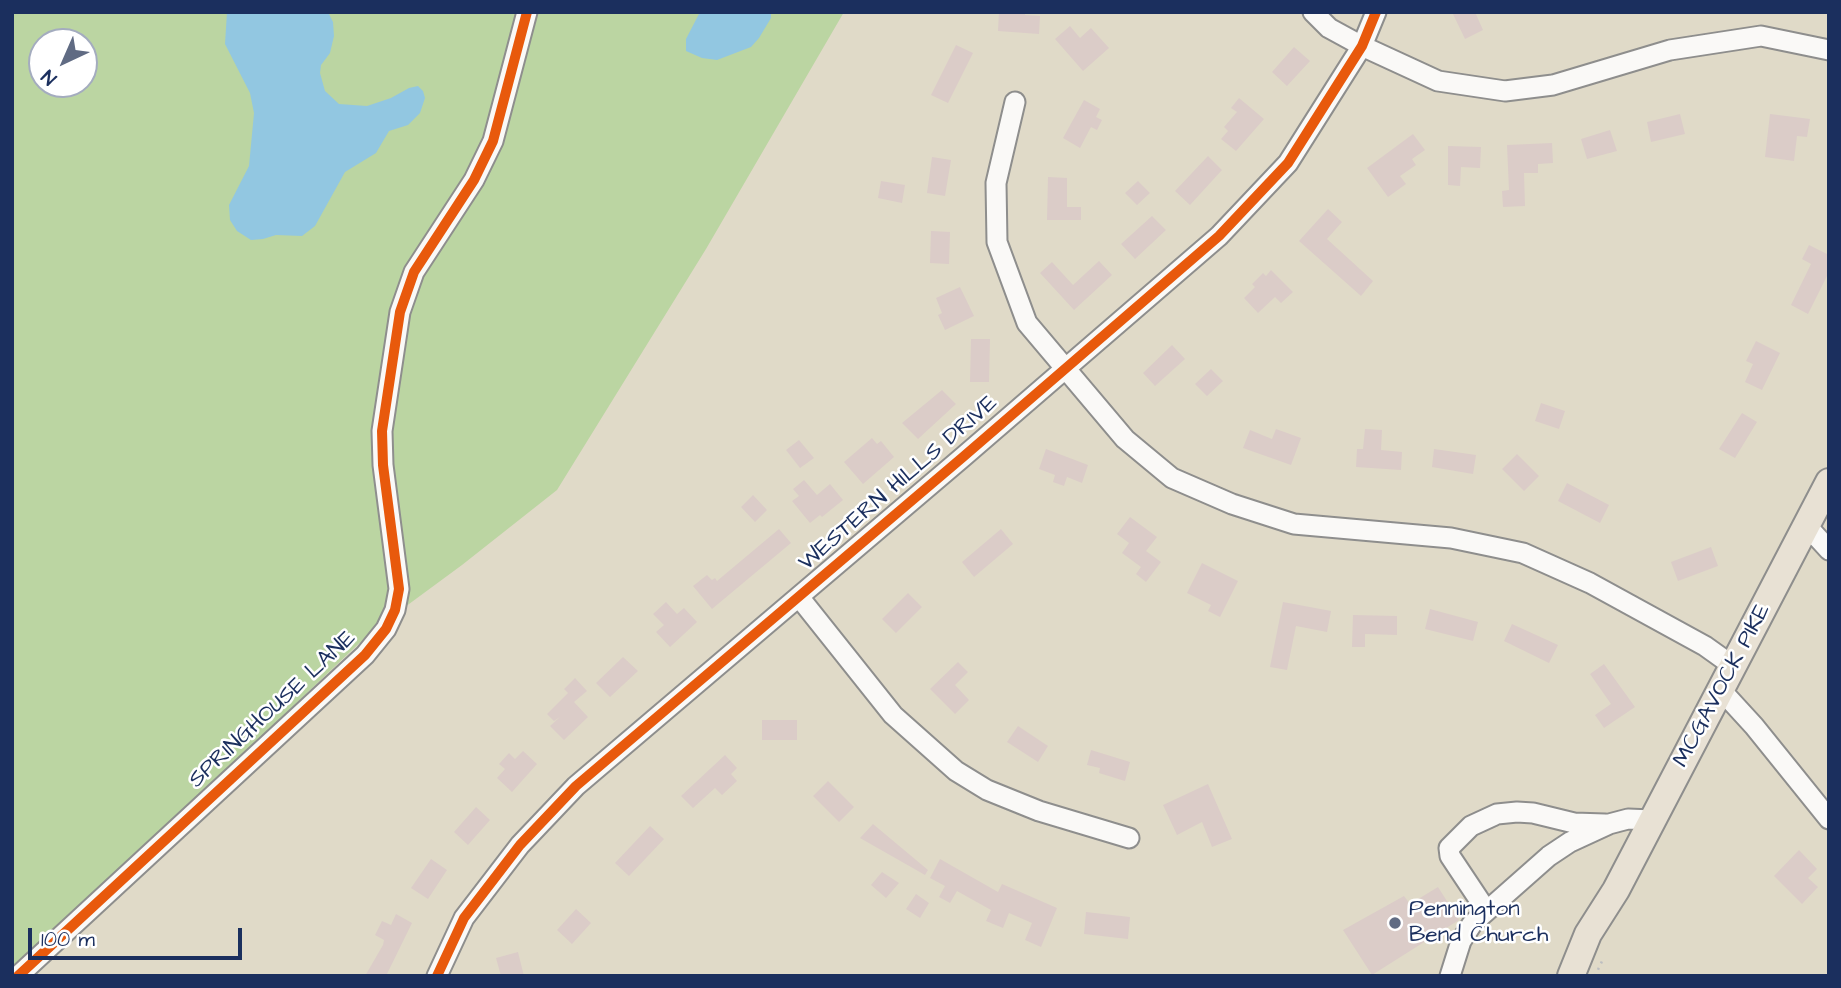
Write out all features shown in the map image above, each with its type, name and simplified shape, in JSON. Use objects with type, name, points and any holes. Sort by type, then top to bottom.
[{"type":"main road","name":"MCGAVOCK PIKE","points":[[1571,976],[1588,934],[1616,890],[1829,482]]},
{"type":"main road","name":"MCGAVOCK PIKE","points":[[1595,966],[1616,890]]},
{"type":"street","name":"SPRINGHOUSE LANE","points":[[18,976],[365,655],[386,629],[395,610],[399,589],[383,465],[382,431],[400,312],[414,272],[474,180],[493,141],[527,12]]},
{"type":"street","points":[[1313,12],[1329,28],[1438,81],[1505,91],[1553,85],[1670,50],[1761,36],[1829,50]]},
{"type":"street","name":"WESTERN HILLS DRIVE","points":[[437,976],[464,918],[520,845],[566,796],[1219,236],[1288,163],[1362,46],[1376,12]]},
{"type":"street","points":[[1015,102],[996,183],[997,242],[1027,323],[1125,439],[1172,478],[1232,503],[1294,524],[1451,537],[1523,553],[1590,583],[1705,646],[1754,726],[1829,819]]},
{"type":"street","points":[[1807,526],[1829,550]]},
{"type":"street","points":[[799,597],[893,715],[956,771],[988,790],[1039,811],[1129,838]]},
{"type":"street","points":[[1486,910],[1450,856],[1449,848],[1471,826],[1497,814],[1517,812],[1574,823],[1609,824]]},
{"type":"street","points":[[1450,976],[1461,941],[1472,924],[1549,856],[1570,842],[1609,824],[1628,819],[1652,820]]},
{"type":"path","points":[[1595,966],[1595,976]]},
{"type":"green space","points":[[12,12],[844,12],[706,249],[557,490],[371,632],[12,974]]},
{"type":"water","points":[[227,12],[328,12],[333,22],[334,36],[330,53],[321,65],[320,73],[325,91],[339,104],[367,106],[391,98],[409,88],[418,86],[423,91],[425,98],[420,113],[408,125],[389,131],[376,153],[345,172],[315,226],[302,236],[276,235],[251,240],[237,231],[230,220],[229,205],[249,166],[254,113],[250,93],[225,44]]},
{"type":"water","points":[[700,12],[771,12],[771,18],[751,47],[717,60],[702,58],[686,51],[686,39]]},
{"type":"building","points":[[999,12],[1025,12],[1025,15],[1040,16],[1039,34],[998,31]]},
{"type":"building","points":[[1452,12],[1475,12],[1483,30],[1465,39]]},
{"type":"building","points":[[1070,26],[1080,38],[1091,28],[1109,48],[1083,71],[1055,39]]},
{"type":"building","points":[[956,45],[973,53],[948,103],[931,95]]},
{"type":"building","points":[[1294,47],[1310,61],[1287,86],[1272,72]]},
{"type":"building","points":[[1239,98],[1264,119],[1236,151],[1221,139],[1228,131],[1224,127],[1237,112],[1231,108]]},
{"type":"building","points":[[1084,100],[1100,109],[1096,117],[1102,120],[1097,130],[1091,127],[1080,148],[1063,138]]},
{"type":"building","points":[[1680,114],[1685,134],[1651,142],[1647,122]]},
{"type":"building","points":[[1770,114],[1810,119],[1807,137],[1797,136],[1794,161],[1765,157]]},
{"type":"building","points":[[1610,130],[1617,151],[1587,159],[1581,139]]},
{"type":"building","points":[[1413,134],[1425,150],[1412,159],[1416,165],[1400,176],[1406,184],[1388,197],[1367,168]]},
{"type":"building","points":[[1552,143],[1553,163],[1538,164],[1538,173],[1524,173],[1525,206],[1503,207],[1502,191],[1509,190],[1507,145]]},
{"type":"building","points":[[1448,146],[1481,147],[1480,168],[1461,167],[1460,186],[1448,185]]},
{"type":"building","points":[[1208,156],[1222,170],[1190,205],[1175,191]]},
{"type":"building","points":[[932,157],[951,160],[945,196],[927,193]]},
{"type":"building","points":[[1048,177],[1067,178],[1067,207],[1081,207],[1081,220],[1047,220]]},
{"type":"building","points":[[881,181],[905,185],[902,203],[878,198]]},
{"type":"building","points":[[1138,181],[1150,193],[1137,205],[1125,193]]},
{"type":"building","points":[[1328,209],[1342,222],[1327,239],[1373,281],[1361,296],[1299,241]]},
{"type":"building","points":[[1152,216],[1166,230],[1135,259],[1121,244]]},
{"type":"building","points":[[931,231],[950,232],[949,264],[930,263]]},
{"type":"building","points":[[1809,245],[1829,255],[1829,272],[1808,314],[1791,305],[1811,264],[1802,259]]},
{"type":"building","points":[[1099,261],[1112,275],[1074,310],[1040,273],[1052,262],[1073,285]]},
{"type":"building","points":[[1271,270],[1293,292],[1281,303],[1275,297],[1258,313],[1244,298],[1255,287],[1252,284],[1263,273],[1266,276]]},
{"type":"building","points":[[960,287],[974,316],[945,330],[938,315],[942,313],[936,298]]},
{"type":"building","points":[[971,339],[990,339],[989,382],[970,382]]},
{"type":"building","points":[[1756,341],[1780,353],[1762,390],[1745,382],[1753,364],[1746,361]]},
{"type":"building","points":[[1172,345],[1185,359],[1155,386],[1143,373]]},
{"type":"building","points":[[1211,369],[1223,381],[1207,396],[1195,384]]},
{"type":"building","points":[[942,390],[956,404],[918,439],[902,423]]},
{"type":"building","points":[[1541,403],[1565,411],[1559,429],[1535,421]]},
{"type":"building","points":[[1742,413],[1757,422],[1735,458],[1719,449]]},
{"type":"building","points":[[1276,429],[1301,438],[1291,465],[1243,448],[1250,430],[1272,439]]},
{"type":"building","points":[[1365,429],[1382,430],[1381,450],[1402,452],[1401,470],[1356,467],[1357,449],[1363,449]]},
{"type":"building","points":[[872,438],[877,444],[881,441],[894,457],[863,484],[844,462]]},
{"type":"building","points":[[799,440],[814,458],[800,468],[786,450]]},
{"type":"building","points":[[1046,449],[1088,465],[1082,483],[1067,477],[1064,486],[1053,482],[1055,475],[1039,469]]},
{"type":"building","points":[[1434,449],[1476,455],[1473,474],[1432,467]]},
{"type":"building","points":[[1517,454],[1539,476],[1524,491],[1502,469]]},
{"type":"building","points":[[804,480],[817,495],[830,484],[843,500],[810,523],[792,501],[799,496],[793,489]]},
{"type":"building","points":[[1567,483],[1609,505],[1600,523],[1558,501]]},
{"type":"building","points":[[753,495],[767,510],[755,522],[741,507]]},
{"type":"building","points":[[1130,517],[1157,537],[1146,551],[1161,562],[1146,582],[1136,574],[1141,567],[1122,553],[1129,543],[1117,534]]},
{"type":"building","points":[[779,529],[791,543],[712,609],[693,586],[707,575],[717,581]]},
{"type":"building","points":[[1001,529],[1013,544],[974,577],[962,562]]},
{"type":"building","points":[[1711,547],[1718,566],[1678,581],[1671,562]]},
{"type":"building","points":[[1202,563],[1238,581],[1220,617],[1208,611],[1211,605],[1187,593]]},
{"type":"building","points":[[908,593],[922,607],[896,633],[882,619]]},
{"type":"building","points":[[666,602],[677,614],[684,608],[697,622],[670,647],[656,632],[664,625],[653,614]]},
{"type":"building","points":[[1283,602],[1331,611],[1327,632],[1296,626],[1287,670],[1270,667]]},
{"type":"building","points":[[1430,609],[1478,622],[1473,641],[1425,629]]},
{"type":"building","points":[[1353,615],[1397,616],[1397,635],[1365,634],[1365,647],[1352,647]]},
{"type":"building","points":[[1512,624],[1558,645],[1549,663],[1504,641]]},
{"type":"building","points":[[623,657],[638,671],[610,697],[596,683]]},
{"type":"building","points":[[958,662],[968,672],[955,685],[969,700],[955,714],[930,689]]},
{"type":"building","points":[[1604,664],[1635,707],[1604,728],[1595,715],[1611,704],[1590,674]]},
{"type":"building","points":[[575,678],[587,691],[574,702],[588,717],[564,740],[550,726],[560,717],[554,721],[547,714],[568,693],[564,689]]},
{"type":"building","points":[[762,720],[797,720],[797,740],[762,740]]},
{"type":"building","points":[[1018,726],[1048,746],[1038,762],[1007,742]]},
{"type":"building","points":[[1091,750],[1130,762],[1125,781],[1099,773],[1100,768],[1087,765]]},
{"type":"building","points":[[523,751],[537,764],[512,792],[497,778],[505,769],[499,764],[509,753],[515,759]]},
{"type":"building","points":[[725,755],[737,768],[731,774],[737,781],[722,795],[715,788],[693,808],[681,796]]},
{"type":"building","points":[[828,781],[854,807],[839,822],[813,796]]},
{"type":"building","points":[[1208,784],[1232,839],[1212,847],[1202,822],[1177,835],[1163,805]]},
{"type":"building","points":[[476,807],[490,820],[468,845],[454,832]]},
{"type":"building","points":[[873,824],[928,870],[925,875],[860,838]]},
{"type":"building","points":[[650,826],[664,839],[629,876],[615,863]]},
{"type":"building","points":[[1799,850],[1817,869],[1808,878],[1818,887],[1802,904],[1774,876]]},
{"type":"building","points":[[431,859],[447,870],[428,899],[411,888]]},
{"type":"building","points":[[940,859],[998,892],[1002,884],[1057,908],[1041,947],[1025,940],[1032,923],[1009,913],[1003,928],[986,921],[991,910],[957,891],[950,903],[939,897],[945,886],[930,878]]},
{"type":"building","points":[[882,872],[899,883],[886,898],[871,885]]},
{"type":"building","points":[[1438,887],[1459,920],[1372,975],[1343,930],[1404,896],[1410,904]]},
{"type":"building","points":[[916,894],[929,903],[920,918],[906,909]]},
{"type":"building","points":[[576,909],[591,923],[572,944],[557,930]]},
{"type":"building","points":[[1086,912],[1130,917],[1128,939],[1084,934]]},
{"type":"building","points":[[396,914],[412,923],[386,976],[365,976],[383,945],[384,940],[375,935],[382,921],[391,925]]},
{"type":"building","points":[[518,952],[524,976],[501,976],[496,958]]},
{"type":"cycle path","points":[[18,976],[365,655],[386,629],[395,610],[399,589],[383,465],[382,431],[400,312],[414,272],[474,180],[493,141],[527,12]]},
{"type":"cycle path","points":[[437,976],[464,918],[520,845],[576,786],[1219,236],[1288,163],[1362,46],[1376,12]]},
{"type":"place","name":"Pennington Bend Church","points":[[1395,923]]}]
